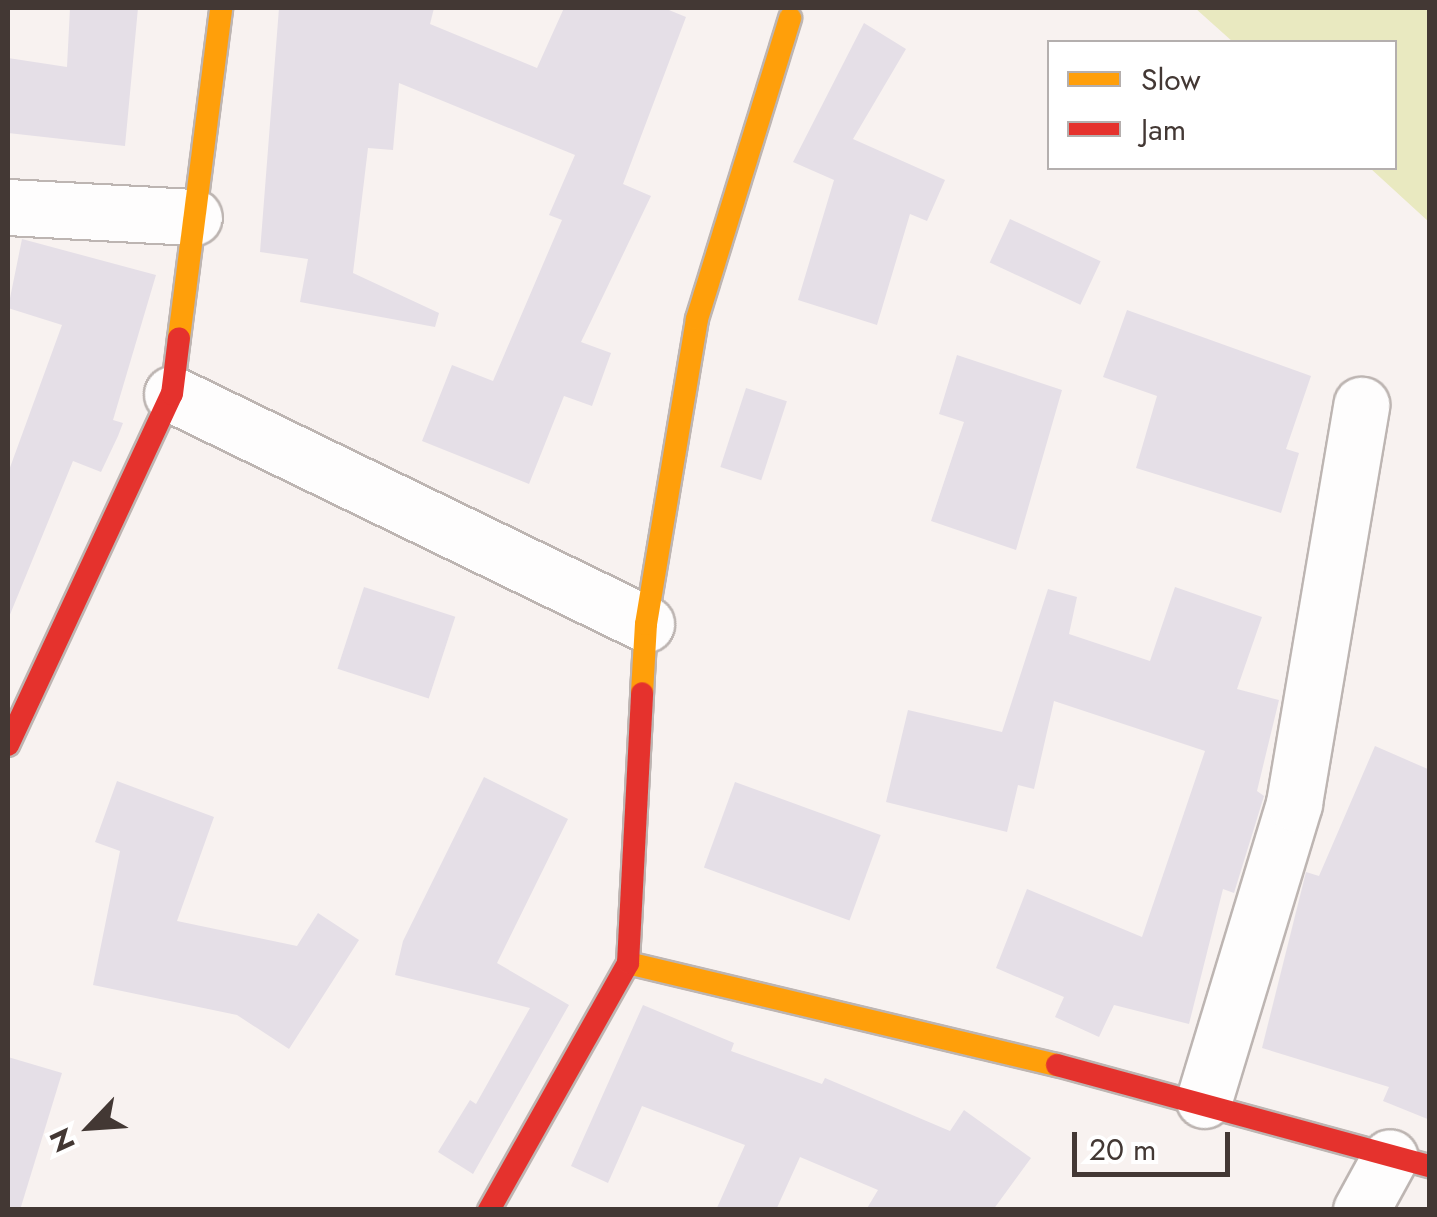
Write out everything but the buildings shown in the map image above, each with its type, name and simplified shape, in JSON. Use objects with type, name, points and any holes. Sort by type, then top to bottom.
[{"type":"street","points":[[8,745],[172,394],[221,8]]},
{"type":"street","points":[[489,1210],[628,963],[646,624],[697,319],[790,18]]},
{"type":"street","points":[[8,207],[194,217]]},
{"type":"street","points":[[172,394],[646,624]]},
{"type":"street","points":[[1204,1100],[1294,804],[1361,405]]},
{"type":"street","points":[[628,963],[1204,1100],[1410,1162],[1361,1210]]},
{"type":"green space","points":[[1195,8],[1429,8],[1429,222],[1372,170],[1397,170],[1397,40],[1231,40]]},
{"type":"traffic: slow","points":[[179,338],[221,8]]},
{"type":"traffic: slow","points":[[642,693],[646,624],[697,319],[790,18]]},
{"type":"traffic: slow","points":[[628,963],[1057,1065]]},
{"type":"traffic: jam","points":[[8,745],[172,394],[179,338]]},
{"type":"traffic: jam","points":[[489,1210],[628,963],[642,693]]},
{"type":"traffic: jam","points":[[1057,1065],[1430,1166]]}]
